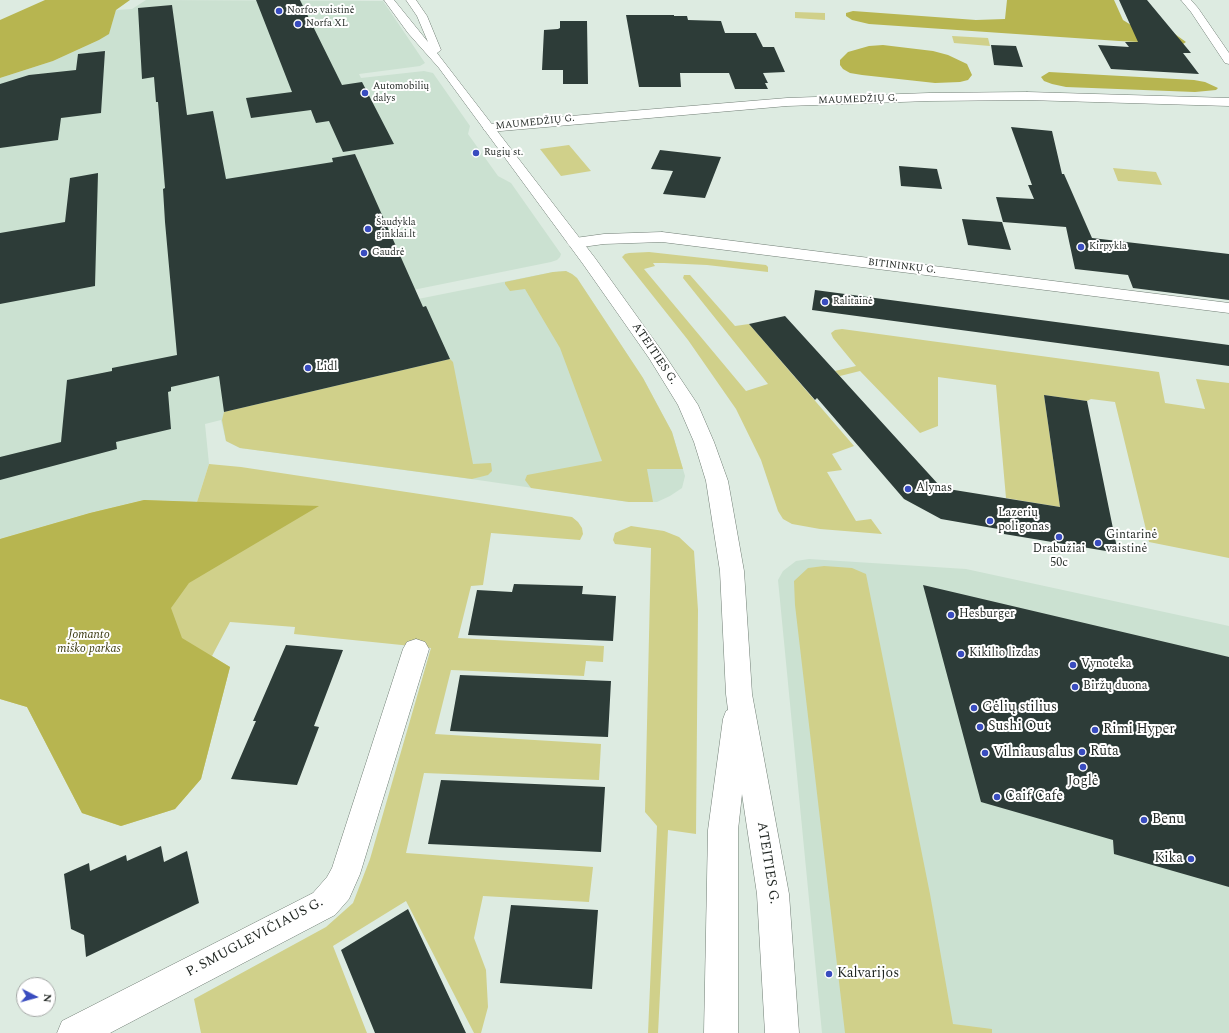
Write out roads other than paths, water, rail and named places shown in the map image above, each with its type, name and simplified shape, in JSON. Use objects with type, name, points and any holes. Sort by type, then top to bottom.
[{"type":"street","name":"ATEITIES G.","points":[[389,0],[402,18],[443,66],[575,243],[658,358],[688,405],[704,442],[717,481],[732,570],[739,694],[773,894],[782,1033]]},
{"type":"street","name":"ATEITIES G.","points":[[411,0],[422,16],[443,66]]},
{"type":"street","points":[[1186,0],[1195,10],[1229,61]]},
{"type":"street","points":[[402,18],[422,16]]},
{"type":"street","name":"MAUMEDŽIŲ G.","points":[[489,128],[766,104],[929,97],[1042,96],[1229,102]]},
{"type":"street","name":"BITININKŲ G.","points":[[575,243],[604,239],[662,237],[1229,308]]},
{"type":"street","name":"P. SMUGLEVIČIAUS G.","points":[[74,1033],[324,904],[338,888],[345,874],[416,649]]},
{"type":"street","name":"ATEITIES G.","points":[[721,1033],[723,830],[739,694]]},
{"type":"place","name":"Norfos vaistinė","points":[[279,11]]},
{"type":"place","name":"Norfa XL","points":[[298,24]]},
{"type":"place","name":"Automobilių dalys","points":[[365,93]]},
{"type":"place","name":"Rugių st.","points":[[476,153]]},
{"type":"place","name":"Šaudykla ginklai.lt","points":[[368,229]]},
{"type":"place","name":"Kirpykla","points":[[1081,247]]},
{"type":"place","name":"Gaudrė","points":[[364,253]]},
{"type":"place","name":"Ralitainė","points":[[825,302]]},
{"type":"place","name":"Lidl","points":[[308,368]]},
{"type":"place","name":"Alynas","points":[[908,489]]},
{"type":"place","name":"Lazerių poligonas","points":[[990,521]]},
{"type":"place","name":"Drabužiai 50c","points":[[1059,537]]},
{"type":"place","name":"Gintarinė vaistinė","points":[[1098,543]]},
{"type":"place","name":"Hesburger","points":[[951,615]]},
{"type":"place","name":"Kikilio lizdas","points":[[961,654]]},
{"type":"place","name":"Vynoteka","points":[[1073,665]]},
{"type":"place","name":"Biržų duona","points":[[1075,687]]},
{"type":"place","name":"Gėlių stilius","points":[[974,708]]},
{"type":"place","name":"Sushi Out","points":[[980,727]]},
{"type":"place","name":"Rimi Hyper","points":[[1095,730]]},
{"type":"place","name":"Rūta","points":[[1082,752]]},
{"type":"place","name":"Vilniaus alus","points":[[985,753]]},
{"type":"place","name":"Joglė","points":[[1083,767]]},
{"type":"place","name":"Caif Cafe","points":[[997,797]]},
{"type":"place","name":"Benu","points":[[1144,820]]},
{"type":"place","name":"Kika","points":[[1191,859]]},
{"type":"place","name":"Kalvarijos","points":[[829,974]]},
{"type":"park label","name":"Jomanto miško parkas","points":[[89,643]]}]
